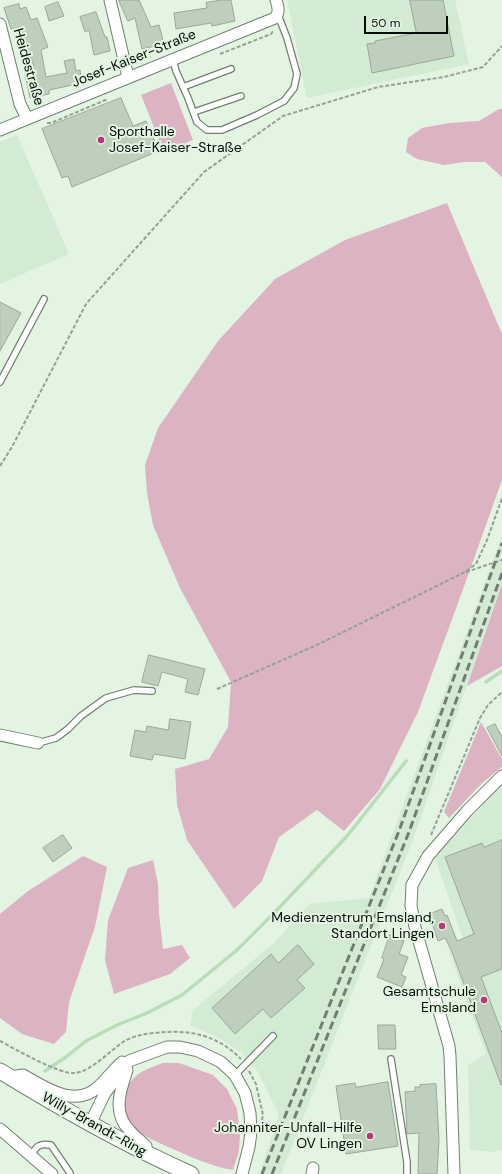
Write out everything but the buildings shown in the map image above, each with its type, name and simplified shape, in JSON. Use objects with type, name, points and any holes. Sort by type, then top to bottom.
[{"type":"main road","name":"Willy-Brandt-Ring","points":[[5,1074],[90,1124],[191,1174]]},
{"type":"street","points":[[110,0],[128,77]]},
{"type":"street","points":[[276,0],[279,11],[278,15]]},
{"type":"street","name":"Josef-Kaiser-Straße","points":[[0,130],[275,18],[278,15]]},
{"type":"street","name":"Heidestraße","points":[[0,24],[20,104],[27,118]]},
{"type":"street","points":[[0,735],[38,743]]},
{"type":"street","points":[[454,1174],[449,1046],[415,927],[411,906],[412,885],[428,856],[467,811],[502,776]]},
{"type":"street","points":[[5,1074],[23,1075],[55,1092],[66,1096],[78,1096],[90,1093],[97,1088],[115,1068],[123,1062],[167,1047],[180,1047],[198,1051],[221,1062],[235,1076],[245,1093],[250,1112],[251,1132],[242,1174]]},
{"type":"street","points":[[90,1124],[106,1093],[129,1061]]},
{"type":"street","points":[[129,1061],[119,1095],[120,1115],[129,1131],[146,1146],[146,1153]]},
{"type":"street","points":[[0,1129],[52,1174]]},
{"type":"lane","points":[[173,60],[197,122],[207,130],[222,130],[257,115],[284,101],[294,88],[297,74],[287,38],[278,15]]},
{"type":"lane","points":[[183,87],[231,69]]},
{"type":"lane","points":[[194,112],[241,96]]},
{"type":"lane","points":[[0,382],[44,299]]},
{"type":"lane","points":[[38,743],[56,738],[106,698],[134,690],[152,691]]},
{"type":"lane","points":[[235,1076],[273,1036]]},
{"type":"lane","points":[[391,1059],[407,1162],[407,1174]]},
{"type":"lane","points":[[31,1155],[36,1147],[44,1144],[51,1145],[70,1174]]},
{"type":"path","points":[[0,466],[86,304],[204,172],[283,116],[378,87],[444,76],[483,67],[502,46]]},
{"type":"path","points":[[463,573],[476,564],[487,540],[502,498]]},
{"type":"path","points":[[217,689],[319,644],[463,573],[502,560]]},
{"type":"path","points":[[431,835],[480,718],[488,705],[502,692]]},
{"type":"path","points":[[0,1041],[59,1070],[74,1074],[85,1070],[123,1042],[137,1035],[182,1031],[195,1033],[221,1043],[246,1064],[256,1084],[263,1115],[262,1126]]},
{"type":"shaded area","points":[[287,0],[455,0],[469,64],[307,98]]},
{"type":"shaded area","points":[[171,83],[193,140],[164,152],[141,95]]},
{"type":"shaded area","points":[[499,109],[502,109],[502,177],[485,162],[464,162],[444,165],[417,159],[406,152],[408,138],[422,128],[449,123],[479,121]]},
{"type":"shaded area","points":[[17,135],[69,254],[0,284],[0,142]]},
{"type":"shaded area","points":[[447,203],[502,334],[502,480],[418,712],[380,789],[344,831],[317,810],[279,837],[262,881],[234,909],[187,840],[177,805],[175,769],[209,759],[228,727],[231,682],[180,588],[153,525],[147,493],[145,465],[158,428],[218,341],[275,279],[345,240]]},
{"type":"shaded area","points":[[502,536],[502,584],[415,834],[281,1174],[259,1174],[279,1115],[258,1072],[242,1053],[221,1039],[190,1025],[193,1010],[274,943],[310,904],[369,898]]},
{"type":"shaded area","points":[[502,584],[502,666],[467,686]]},
{"type":"shaded area","points":[[481,722],[502,759],[502,767],[482,783],[449,818],[444,812]]},
{"type":"shaded area","name":"Gesamtschule Emsland","points":[[502,786],[502,1150],[493,1152],[470,1150],[468,1065],[486,1054],[447,945],[463,939],[434,855]]},
{"type":"shaded area","points":[[83,856],[107,867],[95,927],[69,1002],[66,1032],[54,1044],[22,1034],[0,1018],[0,914],[28,891]]},
{"type":"shaded area","points":[[153,860],[158,884],[159,914],[163,949],[182,945],[190,958],[170,974],[114,994],[105,960],[108,920],[128,868]]},
{"type":"shaded area","points":[[163,1063],[179,1063],[213,1075],[227,1089],[237,1109],[240,1135],[239,1151],[233,1170],[219,1167],[191,1157],[163,1145],[135,1129],[129,1122],[124,1112],[123,1104],[124,1097],[130,1083],[139,1074]]},
{"type":"waterway","points":[[486,682],[502,671]]},
{"type":"waterway","points":[[45,1071],[86,1041],[182,995],[237,950],[348,835],[406,761]]},
{"type":"railway","points":[[262,1174],[399,831],[502,543]]},
{"type":"railway","points":[[272,1174],[409,832],[502,573]]},
{"type":"place","name":"Sporthalle Josef-Kaiser-Straße","points":[[101,140]]},
{"type":"place","name":"Medienzentrum Emsland, Standort Lingen","points":[[442,926]]},
{"type":"place","name":"Gesamtschule Emsland","points":[[484,1000]]},
{"type":"place","name":"Johanniter-Unfall-Hilfe OV Lingen","points":[[370,1136]]}]
